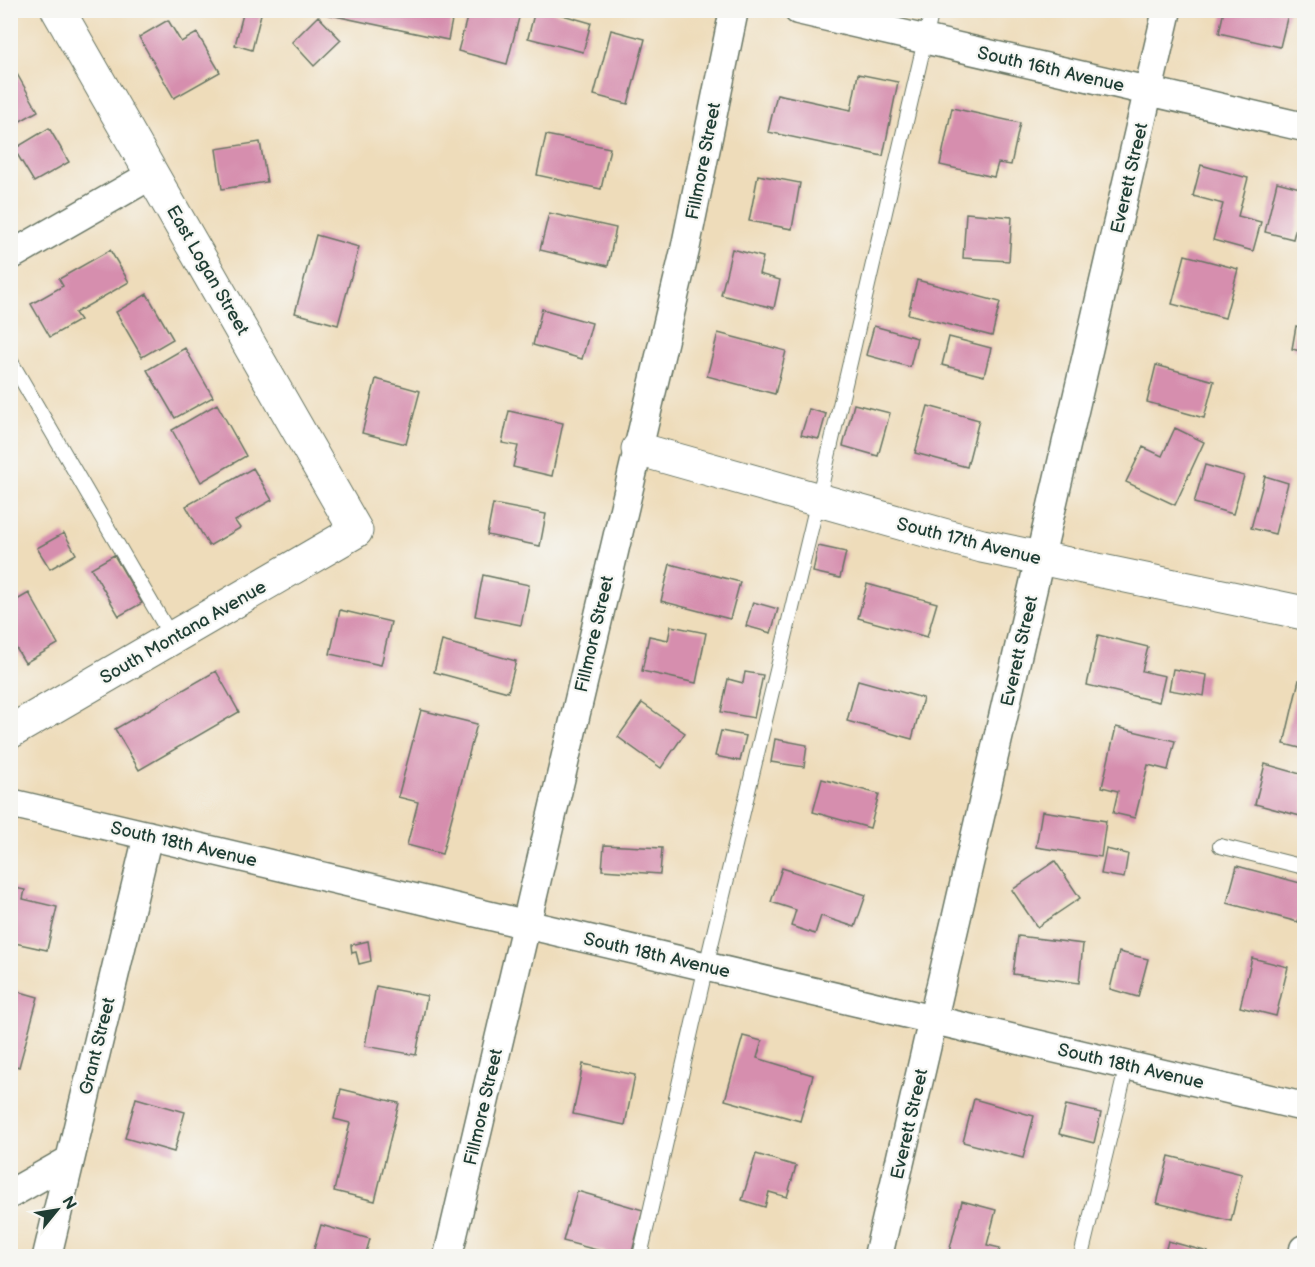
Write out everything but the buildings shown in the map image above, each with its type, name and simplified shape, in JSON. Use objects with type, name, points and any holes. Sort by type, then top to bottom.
[{"type":"street","name":"East Logan Street","points":[[58,10],[356,531]]},
{"type":"street","name":"Fillmore Street","points":[[448,1257],[685,250],[734,10]]},
{"type":"street","name":"South 16th Avenue","points":[[798,10],[1305,127]]},
{"type":"street","name":"Everett Street","points":[[878,1257],[1167,10]]},
{"type":"street","points":[[10,256],[153,174]]},
{"type":"street","name":"South 17th Avenue","points":[[638,449],[982,546],[1305,613]]},
{"type":"street","name":"South Montana Avenue","points":[[10,732],[356,531]]},
{"type":"street","name":"South 18th Avenue","points":[[10,803],[1305,1107]]},
{"type":"street","name":"Grant Street","points":[[47,1257],[148,835]]},
{"type":"street","points":[[10,1194],[70,1160]]},
{"type":"street","points":[[1303,1257],[1305,1249]]},
{"type":"lane","points":[[640,1257],[706,966],[932,10]]},
{"type":"lane","points":[[10,360],[172,638]]},
{"type":"lane","points":[[1220,846],[1305,867]]},
{"type":"lane","points":[[1081,1257],[1127,1065]]}]
